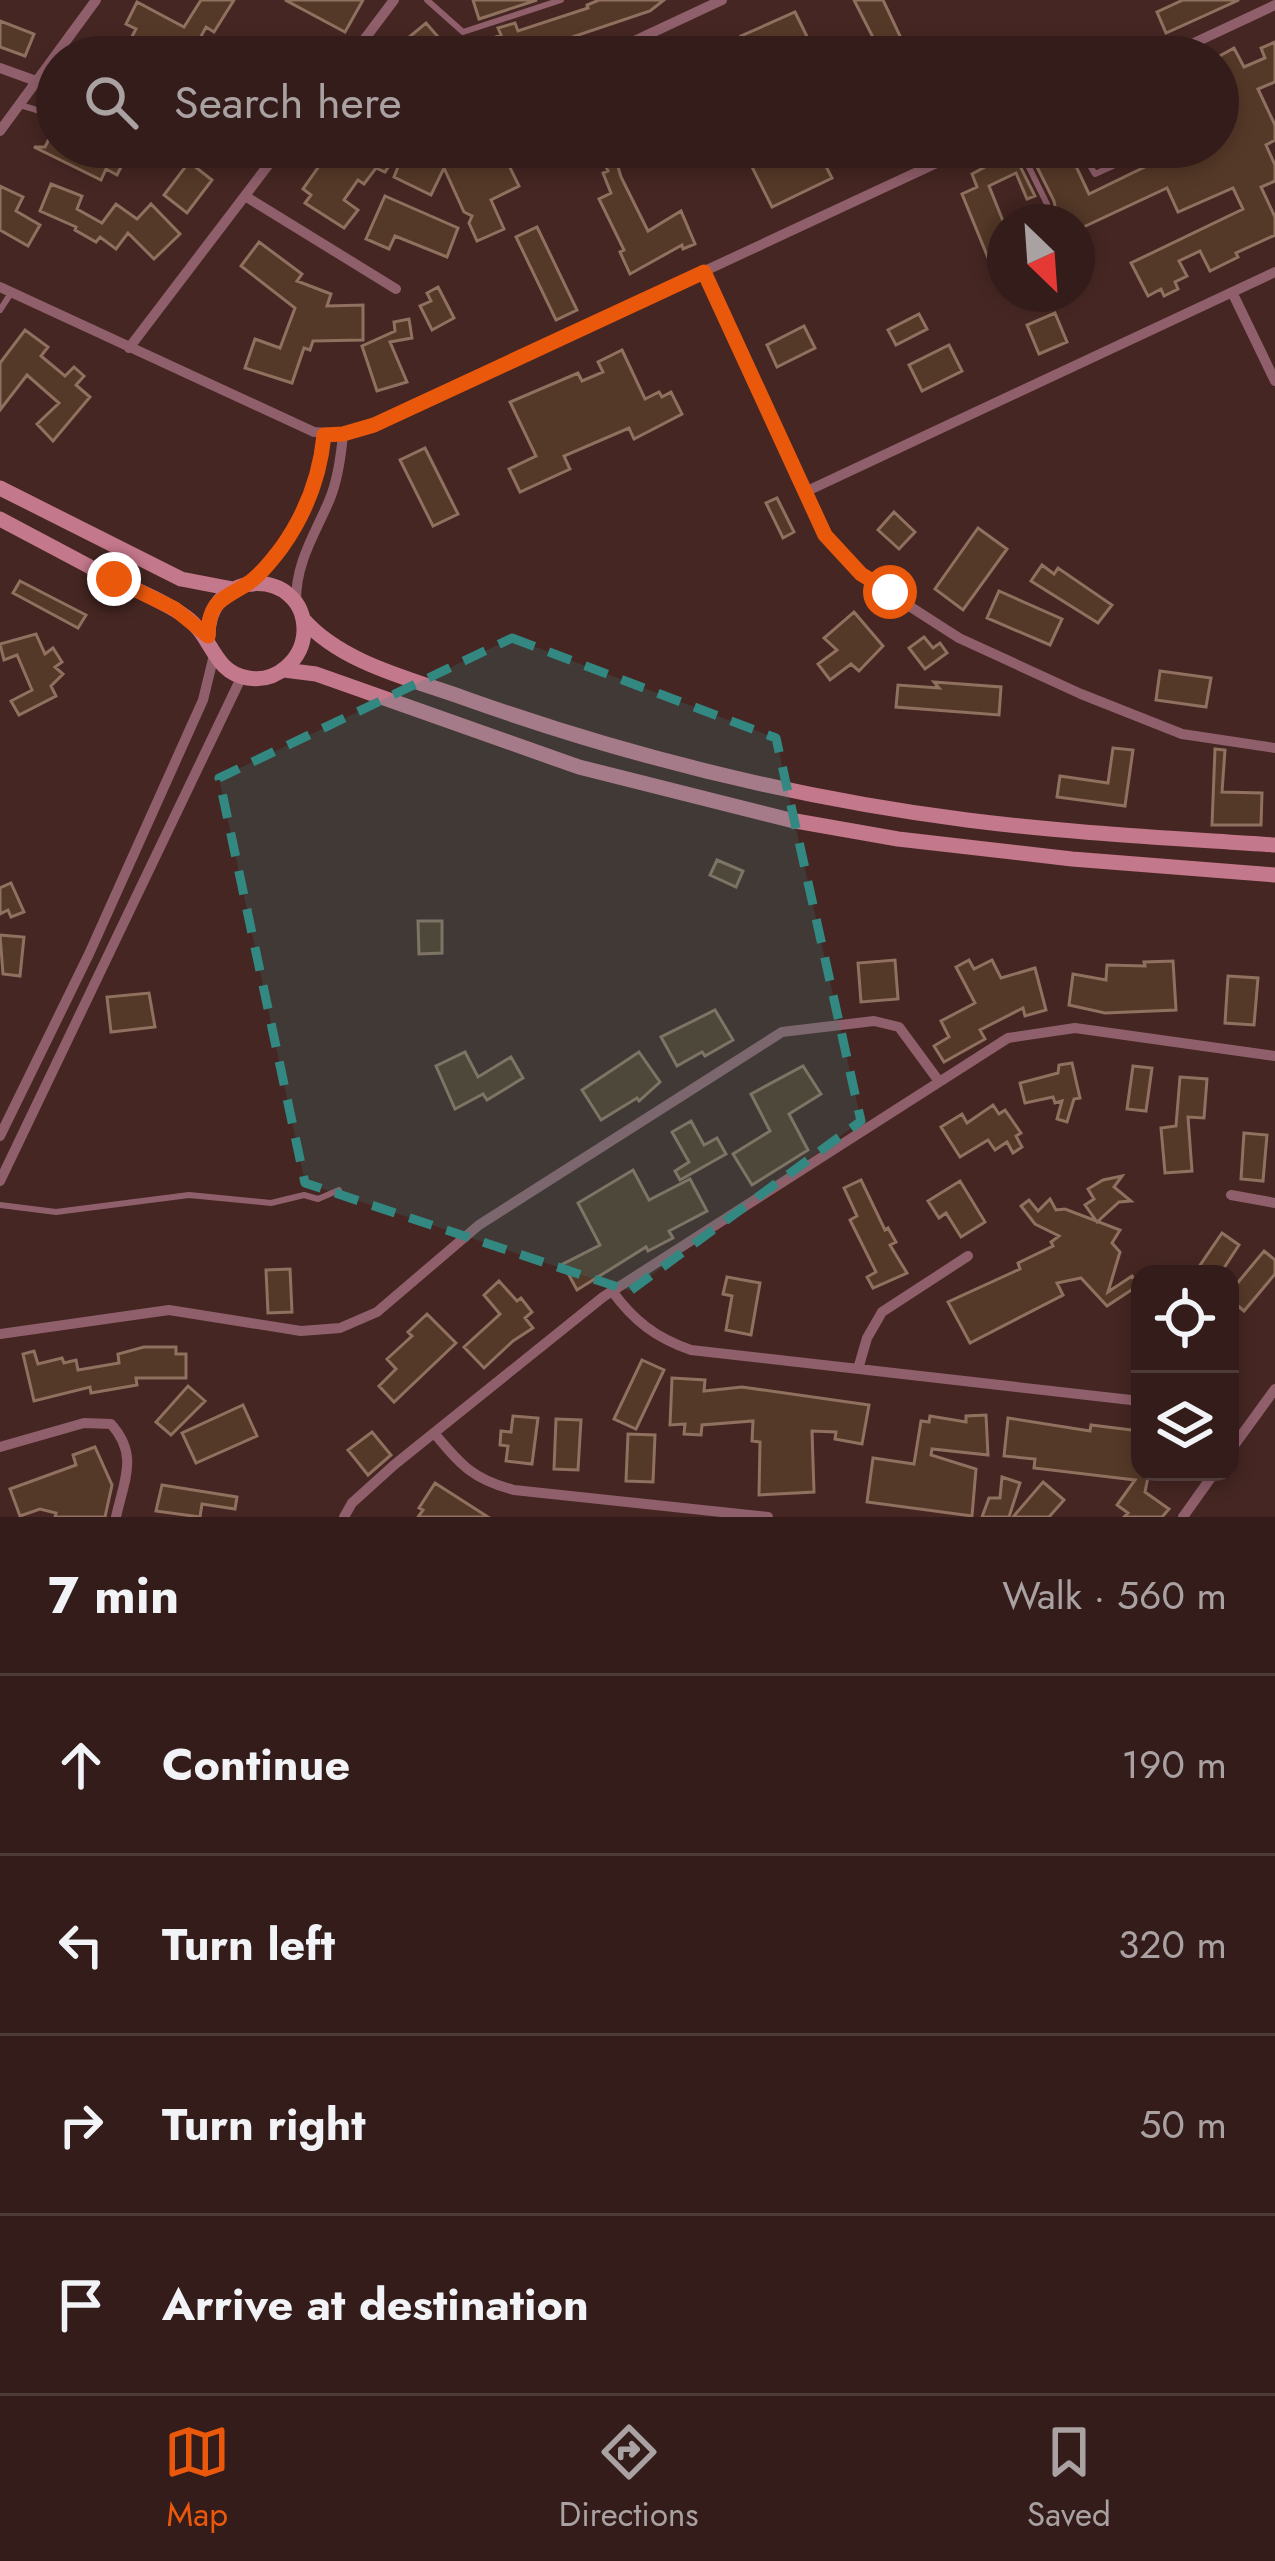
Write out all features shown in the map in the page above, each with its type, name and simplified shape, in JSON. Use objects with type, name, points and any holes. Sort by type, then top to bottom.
[{"type":"main road","points":[[0,488],[182,579],[275,587],[334,645],[411,679],[602,744],[824,797],[966,820],[1275,845]]},
{"type":"main road","points":[[0,519],[175,609],[208,636]]},
{"type":"main road","points":[[240,586],[216,604],[208,636],[214,655],[228,670],[266,678],[284,670],[301,647],[299,612]]},
{"type":"main road","points":[[284,670],[316,674],[579,767],[790,820],[898,839],[1072,859],[1275,875]]},
{"type":"street","points":[[69,36],[96,0]]},
{"type":"street","points":[[367,36],[394,0]]},
{"type":"street","points":[[645,36],[722,0]]},
{"type":"street","points":[[1207,36],[1272,4]]},
{"type":"street","points":[[0,68],[36,81],[0,130]]},
{"type":"street","points":[[129,348],[266,168]]},
{"type":"street","points":[[6,290],[324,435],[343,434],[374,425],[926,168]]},
{"type":"street","points":[[245,196],[396,290]]},
{"type":"street","points":[[704,272],[825,535],[861,574],[959,638],[1081,694],[1182,734],[1275,748]]},
{"type":"street","points":[[805,492],[1275,272]]},
{"type":"street","points":[[1232,292],[1275,382]]},
{"type":"street","points":[[299,612],[299,568],[337,478],[343,434]]},
{"type":"street","points":[[240,586],[282,547],[302,515],[316,483],[324,435]]},
{"type":"street","points":[[0,1136],[89,954],[203,700],[214,655]]},
{"type":"street","points":[[0,1181],[242,676]]},
{"type":"street","points":[[0,1334],[169,1310],[301,1331],[340,1328],[377,1312],[479,1225],[782,1032],[874,1021],[898,1027],[938,1080]]},
{"type":"street","points":[[344,1517],[369,1487],[612,1292],[1008,1039],[1075,1028],[1275,1056]]},
{"type":"street","points":[[1231,1195],[1275,1203]]},
{"type":"street","points":[[858,1369],[867,1338],[882,1312],[968,1256]]},
{"type":"street","points":[[612,1292],[643,1327],[691,1350],[1131,1400]]},
{"type":"street","points":[[1239,1430],[1275,1389]]},
{"type":"street","points":[[0,1447],[84,1423],[111,1424],[124,1439],[129,1457],[116,1517]]},
{"type":"street","points":[[434,1433],[483,1482],[768,1517]]},
{"type":"street","points":[[1183,1517],[1209,1481]]},
{"type":"lane","points":[[427,0],[464,32],[561,0]]},
{"type":"lane","points":[[19,105],[36,110]]},
{"type":"lane","points":[[1029,168],[1047,204]]},
{"type":"lane","points":[[0,310],[6,290]]},
{"type":"lane","points":[[0,1205],[56,1212],[189,1195],[271,1203],[304,1195],[318,1199],[339,1190]]},
{"type":"highlighted area","points":[[512,638],[776,738],[861,1121],[630,1291],[305,1183],[219,778]]},
{"type":"building","points":[[201,0],[234,0],[214,32],[206,27],[201,36],[132,36],[136,29],[126,24],[137,2],[184,27]]},
{"type":"building","points":[[285,0],[363,0],[345,32]]},
{"type":"building","points":[[473,0],[537,0],[479,19]]},
{"type":"building","points":[[599,0],[664,0],[650,11],[576,36],[498,36],[498,28],[515,23],[518,31]]},
{"type":"building","points":[[854,0],[883,0],[900,36],[872,36]]},
{"type":"building","points":[[1183,0],[1239,0],[1166,33],[1157,12]]},
{"type":"building","points":[[795,12],[807,36],[741,36]]},
{"type":"building","points":[[0,21],[34,34],[25,56],[0,47]]},
{"type":"building","points":[[426,23],[437,36],[410,36]]},
{"type":"building","points":[[1275,42],[1275,82],[1258,89],[1275,125],[1275,140],[1266,145],[1275,165],[1275,181],[1261,187],[1275,217],[1275,235],[1210,271],[1200,251],[1179,261],[1187,276],[1175,282],[1178,289],[1164,296],[1161,289],[1148,296],[1131,263],[1243,209],[1233,188],[1178,212],[1167,188],[1095,222],[1095,204],[1055,204],[1038,168],[1077,168],[1089,194],[1142,168],[1239,168],[1239,58],[1244,67],[1265,58],[1261,48]]},
{"type":"building","points":[[77,168],[120,168],[117,175],[106,169],[101,180]]},
{"type":"building","points":[[184,168],[197,168],[212,180],[187,213],[164,195]]},
{"type":"building","points":[[318,168],[376,168],[364,184],[358,180],[344,200],[358,210],[344,228],[305,203],[311,195],[303,189]]},
{"type":"building","points":[[398,168],[444,168],[431,195],[394,177]]},
{"type":"building","points":[[444,168],[510,168],[519,186],[491,200],[504,229],[477,241],[469,223],[472,216],[464,212]]},
{"type":"building","points":[[618,168],[648,231],[681,211],[695,244],[683,249],[682,245],[630,274],[620,252],[624,250],[599,199],[611,193],[603,173]]},
{"type":"building","points":[[752,168],[827,168],[832,178],[772,207]]},
{"type":"building","points":[[983,168],[1021,168],[1035,196],[1027,199],[1016,173],[989,186],[996,204],[987,204],[987,255],[962,194],[977,187],[972,174]]},
{"type":"building","points":[[51,184],[82,196],[77,209],[102,223],[116,204],[137,219],[151,204],[180,234],[154,259],[128,233],[116,249],[100,237],[96,242],[40,211]]},
{"type":"building","points":[[0,186],[23,197],[16,211],[40,225],[28,246],[0,230]]},
{"type":"building","points":[[385,196],[458,228],[447,257],[395,236],[389,249],[366,239]]},
{"type":"building","points":[[537,227],[577,310],[556,320],[516,237]]},
{"type":"building","points":[[259,242],[302,274],[297,281],[331,294],[327,306],[363,305],[363,340],[313,341],[310,350],[304,348],[292,383],[245,368],[255,339],[280,348],[295,308],[241,266]]},
{"type":"building","points":[[438,287],[454,318],[432,330],[420,306],[431,301],[427,293]]},
{"type":"building","points":[[1055,313],[1067,342],[1039,354],[1027,325]]},
{"type":"building","points":[[919,314],[927,329],[896,345],[888,330]]},
{"type":"building","points":[[409,319],[412,338],[390,342],[407,382],[377,391],[362,346],[395,331],[394,322]]},
{"type":"building","points":[[804,326],[815,348],[777,367],[767,345]]},
{"type":"building","points":[[25,330],[48,347],[41,356],[65,376],[74,367],[84,376],[76,385],[90,397],[53,441],[37,424],[59,403],[27,375],[0,410],[0,363]]},
{"type":"building","points":[[949,345],[962,371],[922,391],[909,365]]},
{"type":"building","points":[[622,350],[645,399],[671,392],[682,414],[634,439],[629,428],[564,456],[570,469],[520,492],[509,469],[536,456],[510,402],[578,373],[582,381],[603,372],[598,362]]},
{"type":"building","points":[[425,448],[458,514],[433,526],[400,460]]},
{"type":"building","points":[[777,498],[794,532],[783,538],[766,503]]},
{"type":"building","points":[[894,512],[915,532],[899,549],[878,530]]},
{"type":"building","points":[[978,528],[1007,549],[963,610],[935,589]]},
{"type":"building","points":[[1042,565],[1054,574],[1058,568],[1112,605],[1098,623],[1031,581]]},
{"type":"building","points":[[20,581],[86,615],[78,628],[13,593]]},
{"type":"building","points":[[999,591],[1062,619],[1050,645],[987,618]]},
{"type":"building","points":[[854,612],[883,646],[859,671],[851,664],[830,680],[818,664],[837,650],[824,638]]},
{"type":"building","points":[[36,634],[45,654],[53,648],[62,662],[55,667],[63,674],[51,686],[56,696],[19,715],[11,701],[32,690],[17,655],[4,660],[0,644]]},
{"type":"building","points":[[924,637],[933,648],[940,643],[947,653],[925,669],[909,648]]},
{"type":"building","points":[[1160,671],[1211,678],[1206,707],[1156,700]]},
{"type":"building","points":[[934,682],[1001,687],[999,715],[896,707],[898,685],[939,688]]},
{"type":"building","points":[[1113,748],[1133,750],[1125,806],[1057,797],[1060,776],[1108,783]]},
{"type":"building","points":[[1215,749],[1225,750],[1222,792],[1262,793],[1261,825],[1212,825]]},
{"type":"building","points":[[717,860],[743,871],[736,887],[710,875]]},
{"type":"building","points":[[11,883],[24,912],[11,917],[8,910],[0,914],[0,888]]},
{"type":"building","points":[[418,921],[442,921],[442,953],[419,954]]},
{"type":"building","points":[[0,935],[24,937],[20,976],[3,974]]},
{"type":"building","points":[[895,960],[898,999],[861,1002],[858,963]]},
{"type":"building","points":[[969,960],[974,969],[992,960],[1001,978],[1035,968],[1046,1010],[1025,1016],[1023,1008],[980,1030],[985,1039],[944,1062],[934,1046],[949,1037],[941,1021],[975,1003],[956,967]]},
{"type":"building","points":[[1173,961],[1176,1010],[1105,1013],[1069,1005],[1073,974],[1106,980],[1107,965]]},
{"type":"building","points":[[1228,976],[1258,978],[1254,1025],[1225,1023]]},
{"type":"building","points":[[149,993],[155,1027],[111,1032],[107,997]]},
{"type":"building","points":[[715,1010],[733,1040],[677,1066],[661,1037]]},
{"type":"building","points":[[465,1052],[478,1077],[511,1057],[523,1078],[487,1100],[483,1094],[455,1109],[436,1066]]},
{"type":"building","points":[[639,1052],[660,1082],[639,1101],[601,1120],[582,1090]]},
{"type":"building","points":[[1072,1063],[1080,1098],[1074,1099],[1067,1122],[1057,1119],[1062,1101],[1055,1103],[1053,1097],[1025,1103],[1020,1083],[1058,1073],[1059,1065]]},
{"type":"building","points":[[803,1066],[821,1094],[789,1114],[808,1150],[752,1185],[733,1154],[770,1131],[751,1094]]},
{"type":"building","points":[[1133,1066],[1152,1068],[1146,1111],[1127,1109]]},
{"type":"building","points":[[1180,1077],[1207,1079],[1204,1118],[1188,1117],[1192,1171],[1165,1173],[1161,1128],[1176,1126]]},
{"type":"building","points":[[993,1105],[999,1114],[1005,1110],[1021,1133],[1016,1136],[1022,1147],[1013,1153],[1007,1142],[995,1150],[988,1140],[960,1157],[941,1127],[962,1114],[967,1123]]},
{"type":"building","points":[[691,1121],[704,1145],[717,1138],[726,1154],[680,1180],[675,1171],[689,1162],[672,1132]]},
{"type":"building","points":[[1244,1133],[1267,1135],[1263,1181],[1241,1179]]},
{"type":"building","points":[[633,1170],[649,1200],[690,1179],[707,1211],[669,1231],[673,1238],[648,1251],[646,1247],[577,1290],[563,1264],[600,1245],[578,1203]]},
{"type":"building","points":[[1122,1176],[1114,1187],[1131,1201],[1119,1202],[1097,1222],[1085,1205],[1094,1199],[1088,1189]]},
{"type":"building","points":[[861,1180],[885,1230],[896,1242],[890,1245],[907,1273],[873,1288],[867,1277],[876,1272],[850,1220],[857,1216],[844,1188]]},
{"type":"building","points":[[960,1181],[985,1222],[961,1237],[946,1213],[939,1218],[928,1201]]},
{"type":"building","points":[[1050,1199],[1056,1210],[1065,1209],[1120,1230],[1112,1243],[1120,1252],[1108,1292],[1131,1277],[1131,1290],[1107,1306],[1081,1278],[1057,1283],[1063,1295],[970,1343],[948,1302],[1020,1269],[1018,1263],[1053,1246],[1051,1242],[1059,1236],[1035,1224],[1021,1206],[1029,1200],[1038,1211]]},
{"type":"building","points":[[1222,1233],[1239,1245],[1226,1265],[1200,1265]]},
{"type":"building","points":[[1264,1251],[1275,1260],[1275,1274],[1244,1311],[1239,1307],[1239,1281]]},
{"type":"building","points":[[290,1269],[292,1312],[268,1313],[266,1270]]},
{"type":"building","points":[[727,1277],[760,1283],[751,1335],[726,1330],[732,1296],[723,1294]]},
{"type":"building","points":[[499,1281],[532,1312],[525,1318],[533,1328],[484,1368],[464,1347],[500,1314],[484,1295]]},
{"type":"building","points":[[427,1314],[456,1343],[394,1402],[379,1386],[396,1369],[387,1359]]},
{"type":"building","points":[[144,1347],[176,1347],[176,1354],[186,1354],[186,1378],[136,1378],[137,1385],[91,1393],[90,1387],[34,1401],[23,1354],[34,1351],[38,1364],[76,1360],[78,1370],[119,1363],[118,1354]]},
{"type":"building","points":[[642,1360],[664,1370],[636,1429],[614,1419]]},
{"type":"building","points":[[672,1378],[705,1380],[704,1391],[742,1387],[869,1405],[862,1444],[835,1439],[836,1432],[812,1431],[814,1492],[759,1495],[760,1442],[752,1441],[753,1421],[702,1425],[701,1435],[684,1434],[685,1424],[670,1425]]},
{"type":"building","points":[[188,1386],[205,1401],[171,1435],[156,1422]]},
{"type":"building","points":[[243,1405],[257,1436],[196,1463],[182,1433]]},
{"type":"building","points":[[986,1415],[988,1455],[932,1449],[931,1455],[976,1469],[972,1516],[867,1502],[873,1458],[914,1464],[921,1421],[929,1422],[930,1416],[966,1422],[966,1416]]},
{"type":"building","points":[[513,1416],[538,1418],[532,1464],[506,1461],[508,1446],[500,1445],[501,1431],[511,1432]]},
{"type":"building","points":[[1008,1418],[1090,1431],[1091,1425],[1131,1430],[1131,1480],[1034,1468],[1035,1459],[1004,1456]]},
{"type":"building","points":[[556,1419],[581,1420],[578,1470],[554,1469]]},
{"type":"building","points":[[372,1432],[391,1455],[368,1475],[348,1450]]},
{"type":"building","points":[[628,1434],[655,1435],[653,1482],[626,1481]]},
{"type":"building","points":[[95,1447],[112,1485],[105,1517],[55,1517],[56,1513],[40,1509],[20,1516],[10,1489],[76,1465],[73,1455]]},
{"type":"building","points":[[1002,1477],[1020,1483],[1009,1517],[982,1517],[989,1498],[1000,1498]]},
{"type":"building","points":[[1134,1481],[1147,1481],[1145,1492],[1169,1509],[1162,1517],[1124,1517],[1128,1513],[1117,1505]]},
{"type":"building","points":[[1043,1482],[1064,1500],[1049,1517],[1013,1517]]},
{"type":"building","points":[[435,1483],[488,1517],[418,1517]]},
{"type":"building","points":[[162,1485],[237,1497],[235,1509],[202,1504],[200,1517],[156,1511]]},
{"type":"route","points":[[114,579],[175,609],[208,636],[216,604],[233,589],[248,584],[282,547],[302,515],[316,483],[324,435],[374,425],[704,272],[825,535],[861,574],[890,592]]}]
